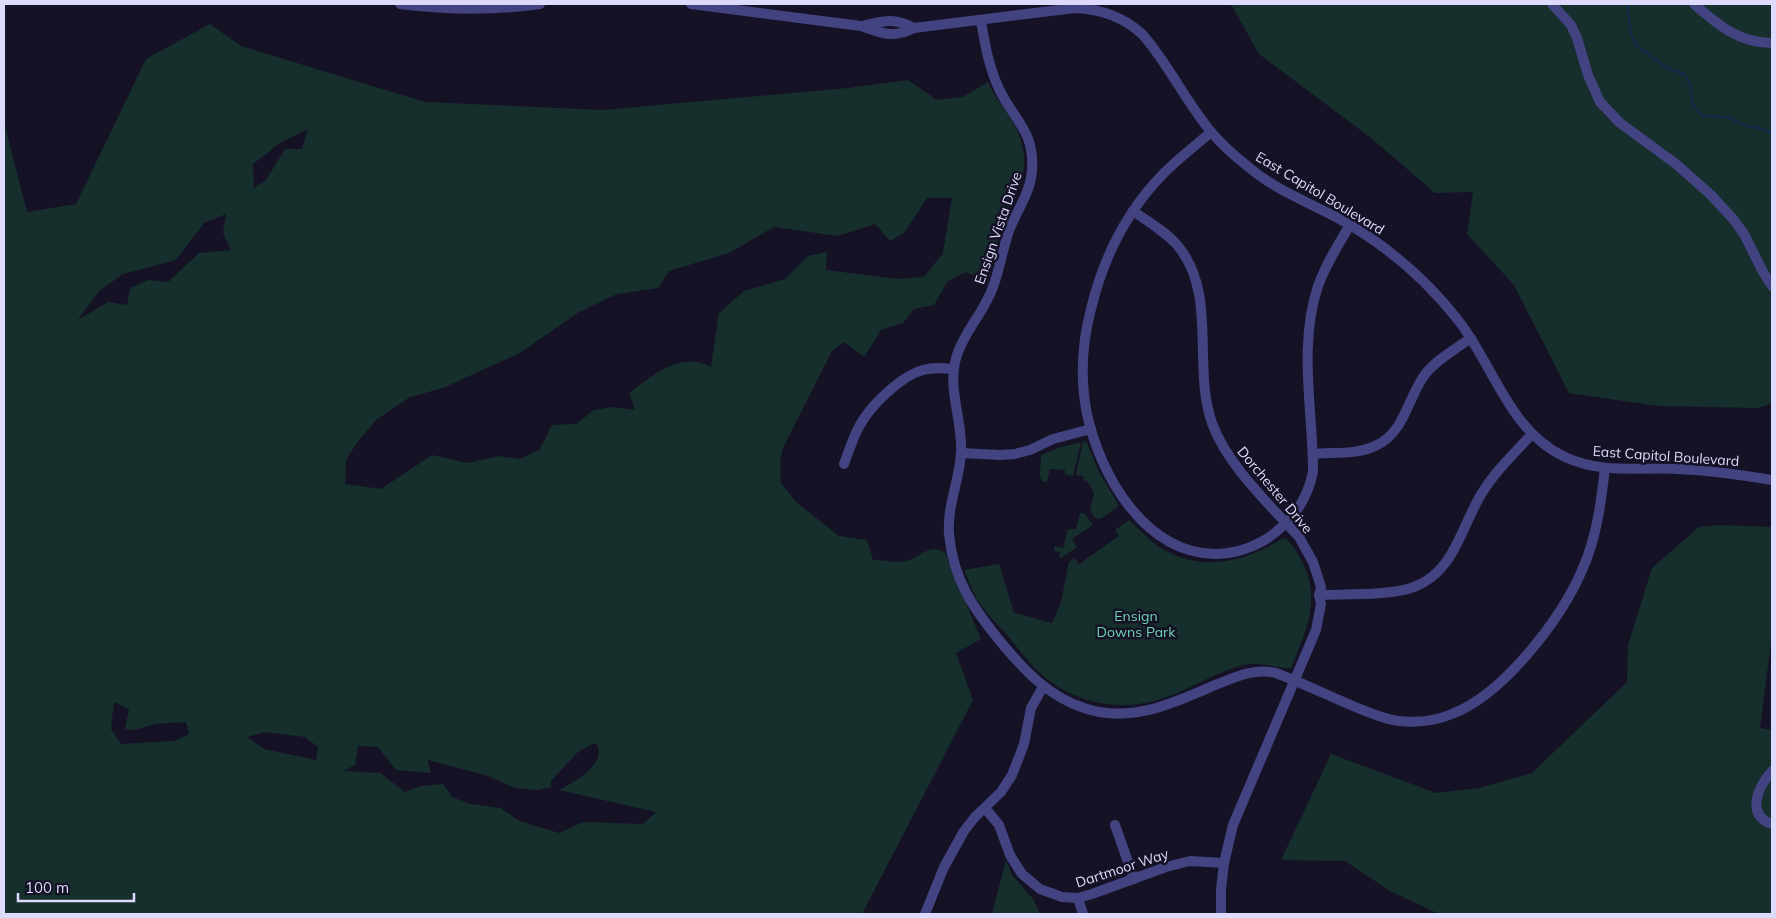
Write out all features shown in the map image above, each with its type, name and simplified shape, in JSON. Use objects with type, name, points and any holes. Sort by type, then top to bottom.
[{"type":"street","points":[[400,4],[463,10],[511,8],[540,4]]},
{"type":"street","name":"East Capitol Boulevard","points":[[691,4],[861,26],[884,34],[901,35],[914,28],[1075,8],[1096,10],[1116,16],[1136,28],[1150,43],[1211,132],[1238,158],[1268,182],[1350,225],[1381,245],[1414,272],[1445,304],[1471,338],[1514,414],[1531,435],[1566,458],[1592,466],[1696,470],[1772,480]]},
{"type":"street","points":[[1552,4],[1565,18],[1574,32],[1590,82],[1600,102],[1620,123],[1676,164],[1710,194],[1744,234],[1772,286]]},
{"type":"street","points":[[1694,4],[1731,34],[1747,40],[1772,43]]},
{"type":"street","name":"Ensign Vista Drive","points":[[981,20],[988,62],[994,78],[1028,135],[1032,154],[1032,171],[1026,196],[1007,235],[1002,261],[993,288],[959,348],[953,369],[953,384],[962,452],[951,499],[949,518],[950,545],[957,572],[966,595],[980,616],[1021,666],[1044,686],[1068,702],[1086,709],[1126,714],[1144,712],[1175,703],[1240,675],[1264,671],[1295,680],[1366,712],[1389,720],[1411,722],[1433,720],[1452,714],[1470,705],[1499,682],[1526,655],[1550,626],[1569,598],[1584,568],[1596,531],[1605,468]]},
{"type":"street","points":[[1211,132],[1162,175],[1133,211],[1116,241],[1102,273],[1087,328],[1083,381],[1091,429],[1101,457],[1115,484],[1138,517],[1156,534],[1178,546],[1198,552],[1219,554],[1250,548],[1286,524],[1298,511],[1307,494],[1313,472],[1308,372],[1309,325],[1314,300],[1324,271],[1350,225]]},
{"type":"street","name":"Dorchester Drive","points":[[1133,211],[1174,242],[1192,270],[1200,296],[1204,389],[1212,424],[1230,459],[1299,538],[1313,562],[1321,587],[1319,595],[1321,604],[1319,622],[1233,825],[1224,863],[1221,914]]},
{"type":"street","points":[[1313,454],[1358,451],[1372,448],[1382,442],[1396,428],[1417,385],[1426,373],[1444,357],[1471,338]]},
{"type":"street","points":[[844,464],[861,424],[872,408],[884,396],[908,376],[921,370],[933,368],[953,369]]},
{"type":"street","points":[[962,452],[1000,455],[1015,454],[1058,438],[1091,429]]},
{"type":"street","points":[[1319,595],[1400,591],[1430,579],[1448,560],[1475,504],[1488,484],[1531,435]]},
{"type":"street","points":[[925,914],[952,851],[969,824],[1001,792],[1017,765],[1024,744],[1031,708],[1044,686]]},
{"type":"street","points":[[1772,771],[1759,792],[1756,802],[1759,816],[1772,824]]},
{"type":"street","name":"Dartmoor Way","points":[[985,808],[999,825],[1013,862],[1028,880],[1040,889],[1055,895],[1078,898],[1190,861],[1224,863]]},
{"type":"street","points":[[1115,825],[1134,879]]},
{"type":"street","points":[[1078,898],[1083,914]]},
{"type":"green space","points":[[1231,4],[1772,4],[1772,403],[1759,408],[1658,406],[1569,393],[1514,285],[1467,234],[1473,192],[1435,193],[1371,138],[1259,54]]},
{"type":"green space","points":[[210,24],[241,46],[425,102],[602,110],[848,88],[908,80],[937,100],[963,97],[988,82],[1017,130],[1024,153],[1024,166],[1019,190],[999,237],[988,282],[966,272],[948,281],[934,305],[914,309],[903,323],[881,330],[864,357],[844,342],[832,351],[783,448],[780,460],[781,483],[797,503],[839,536],[867,540],[873,560],[905,561],[934,549],[945,553],[981,639],[956,653],[973,700],[862,914],[4,914],[4,122],[27,212],[76,204],[146,59]],"holes":[[[308,129],[302,149],[285,149],[266,180],[254,188],[253,164],[280,143]],[[927,198],[952,198],[943,253],[924,277],[898,279],[826,270],[827,252],[808,256],[785,279],[744,291],[719,313],[711,367],[689,362],[667,367],[629,393],[635,410],[613,407],[594,410],[576,424],[552,425],[540,449],[520,459],[498,456],[467,463],[432,455],[381,489],[345,484],[346,460],[356,444],[376,420],[410,397],[443,388],[520,353],[579,312],[617,294],[658,288],[669,271],[729,253],[774,227],[838,236],[875,224],[890,241],[904,233]],[[226,214],[223,233],[231,250],[199,253],[168,282],[148,280],[130,288],[127,305],[108,302],[78,320],[99,291],[123,274],[176,260],[204,223]],[[114,702],[129,709],[125,729],[134,730],[155,724],[186,722],[189,734],[174,741],[121,744],[111,729]],[[265,732],[305,737],[318,747],[316,760],[264,749],[247,737]],[[594,743],[597,745],[599,752],[593,766],[580,778],[559,790],[656,812],[643,824],[583,822],[559,833],[519,821],[501,808],[470,804],[452,797],[443,784],[421,786],[405,792],[380,773],[343,771],[355,765],[358,746],[378,747],[396,770],[431,773],[428,760],[488,776],[515,788],[537,790],[551,787],[551,781],[578,752]]]},
{"type":"green space","points":[[1083,441],[1087,443],[1098,470],[1119,506],[1100,519],[1095,518],[1090,510],[1094,493],[1087,481],[1083,480],[1084,476],[1076,475]]},
{"type":"green space","points":[[1081,442],[1073,476],[1065,474],[1065,470],[1050,469],[1047,482],[1042,481],[1040,475],[1041,455]]},
{"type":"green space","points":[[1080,513],[1085,514],[1093,525],[1072,539],[1077,547],[1059,558],[1060,552],[1054,551],[1055,546],[1063,548],[1068,529],[1076,529]]},
{"type":"green space","name":"Ensign Downs Park","points":[[1129,520],[1149,539],[1165,550],[1181,558],[1198,561],[1216,562],[1233,560],[1267,548],[1283,538],[1287,539],[1307,572],[1311,587],[1309,617],[1305,633],[1291,668],[1249,664],[1224,671],[1178,693],[1154,701],[1122,705],[1090,701],[1061,688],[1047,679],[1024,656],[981,606],[964,570],[999,564],[1014,613],[1052,623],[1061,602],[1069,562],[1075,558],[1079,564],[1119,536],[1115,530]]},
{"type":"green space","points":[[1720,525],[1772,527],[1772,635],[1760,728],[1772,730],[1772,914],[1439,914],[1390,891],[1345,861],[1281,860],[1331,754],[1436,793],[1479,788],[1532,773],[1627,682],[1628,645],[1652,568],[1699,527]]},
{"type":"green space","points":[[1006,860],[1012,875],[1033,899],[1040,914],[992,914]]},
{"type":"waterway","points":[[1627,4],[1631,34],[1637,46],[1667,68],[1684,74],[1691,85],[1692,103],[1699,113],[1704,116],[1728,117],[1742,124],[1772,132]]}]
